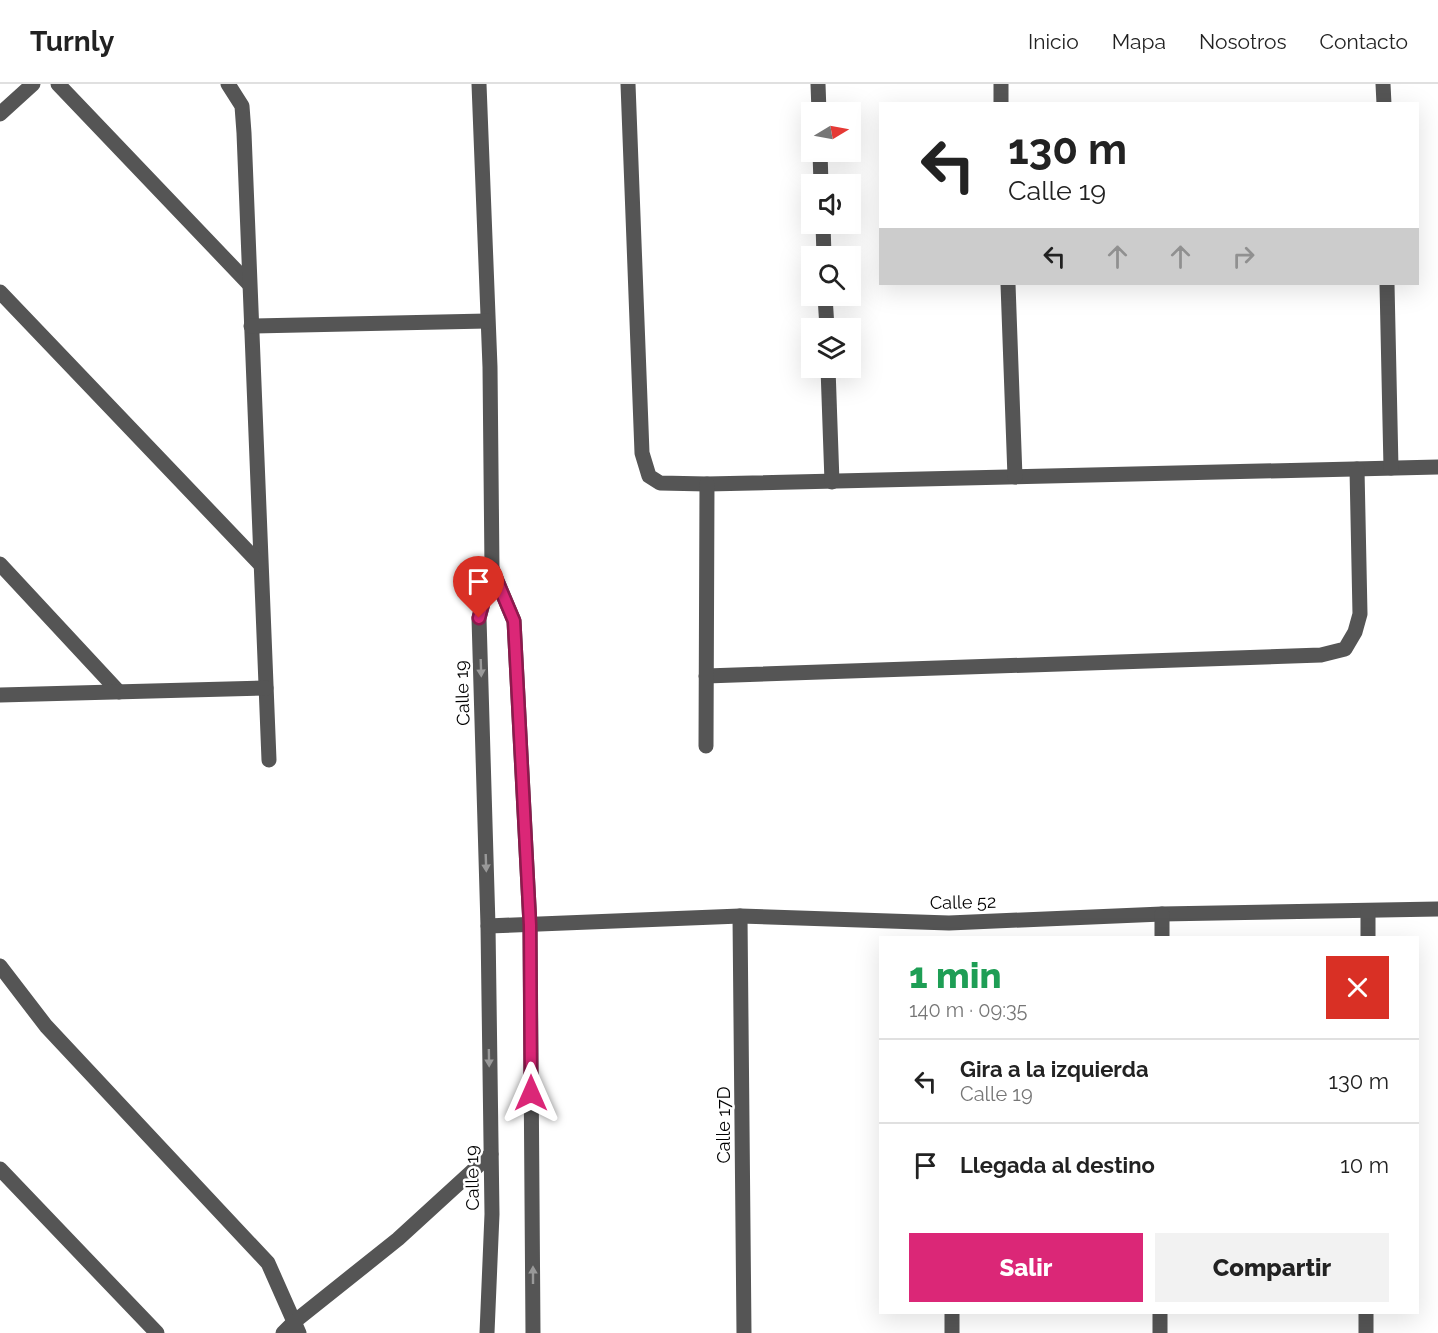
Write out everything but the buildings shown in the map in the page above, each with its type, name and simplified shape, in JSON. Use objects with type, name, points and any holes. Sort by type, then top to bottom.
[{"type":"street","points":[[0,114],[33,84]]},
{"type":"street","points":[[58,84],[249,284]]},
{"type":"street","points":[[228,84],[242,106],[244,134],[269,760]]},
{"type":"street","points":[[479,84],[490,367],[492,569],[514,621],[530,925],[533,1333]]},
{"type":"street","points":[[628,84],[642,453],[649,476],[660,483],[832,482],[1438,467]]},
{"type":"street","points":[[818,84],[819,102]]},
{"type":"street","points":[[1001,84],[1002,102]]},
{"type":"street","points":[[1383,84],[1384,102]]},
{"type":"street","points":[[1008,285],[1015,477]]},
{"type":"street","points":[[1387,285],[1391,468]]},
{"type":"street","points":[[0,292],[260,564]]},
{"type":"street","points":[[251,326],[487,321]]},
{"type":"street","points":[[828,378],[832,482]]},
{"type":"street","points":[[706,676],[1321,655],[1345,650],[1355,632],[1360,614],[1357,469]]},
{"type":"street","points":[[706,746],[707,484]]},
{"type":"street","points":[[0,564],[119,692]]},
{"type":"street","name":"Calle 19","points":[[487,1333],[492,1214],[488,926],[479,618],[492,569]]},
{"type":"street","points":[[0,695],[266,688]]},
{"type":"street","name":"Calle 52","points":[[488,926],[740,916],[949,930],[1162,914],[1438,909]]},
{"type":"street","points":[[1368,911],[1368,936]]},
{"type":"street","points":[[1162,914],[1162,936]]},
{"type":"street","name":"Calle 17D","points":[[740,916],[744,1333]]},
{"type":"street","points":[[0,966],[46,1026],[268,1263],[292,1329],[398,1239],[491,1154]]},
{"type":"street","points":[[0,1169],[157,1333]]},
{"type":"street","points":[[952,1314],[952,1333]]},
{"type":"street","points":[[1160,1314],[1160,1333]]},
{"type":"street","points":[[1366,1314],[1366,1333]]},
{"type":"route","points":[[479,618],[492,569],[514,621],[530,925],[531,1093]]}]
